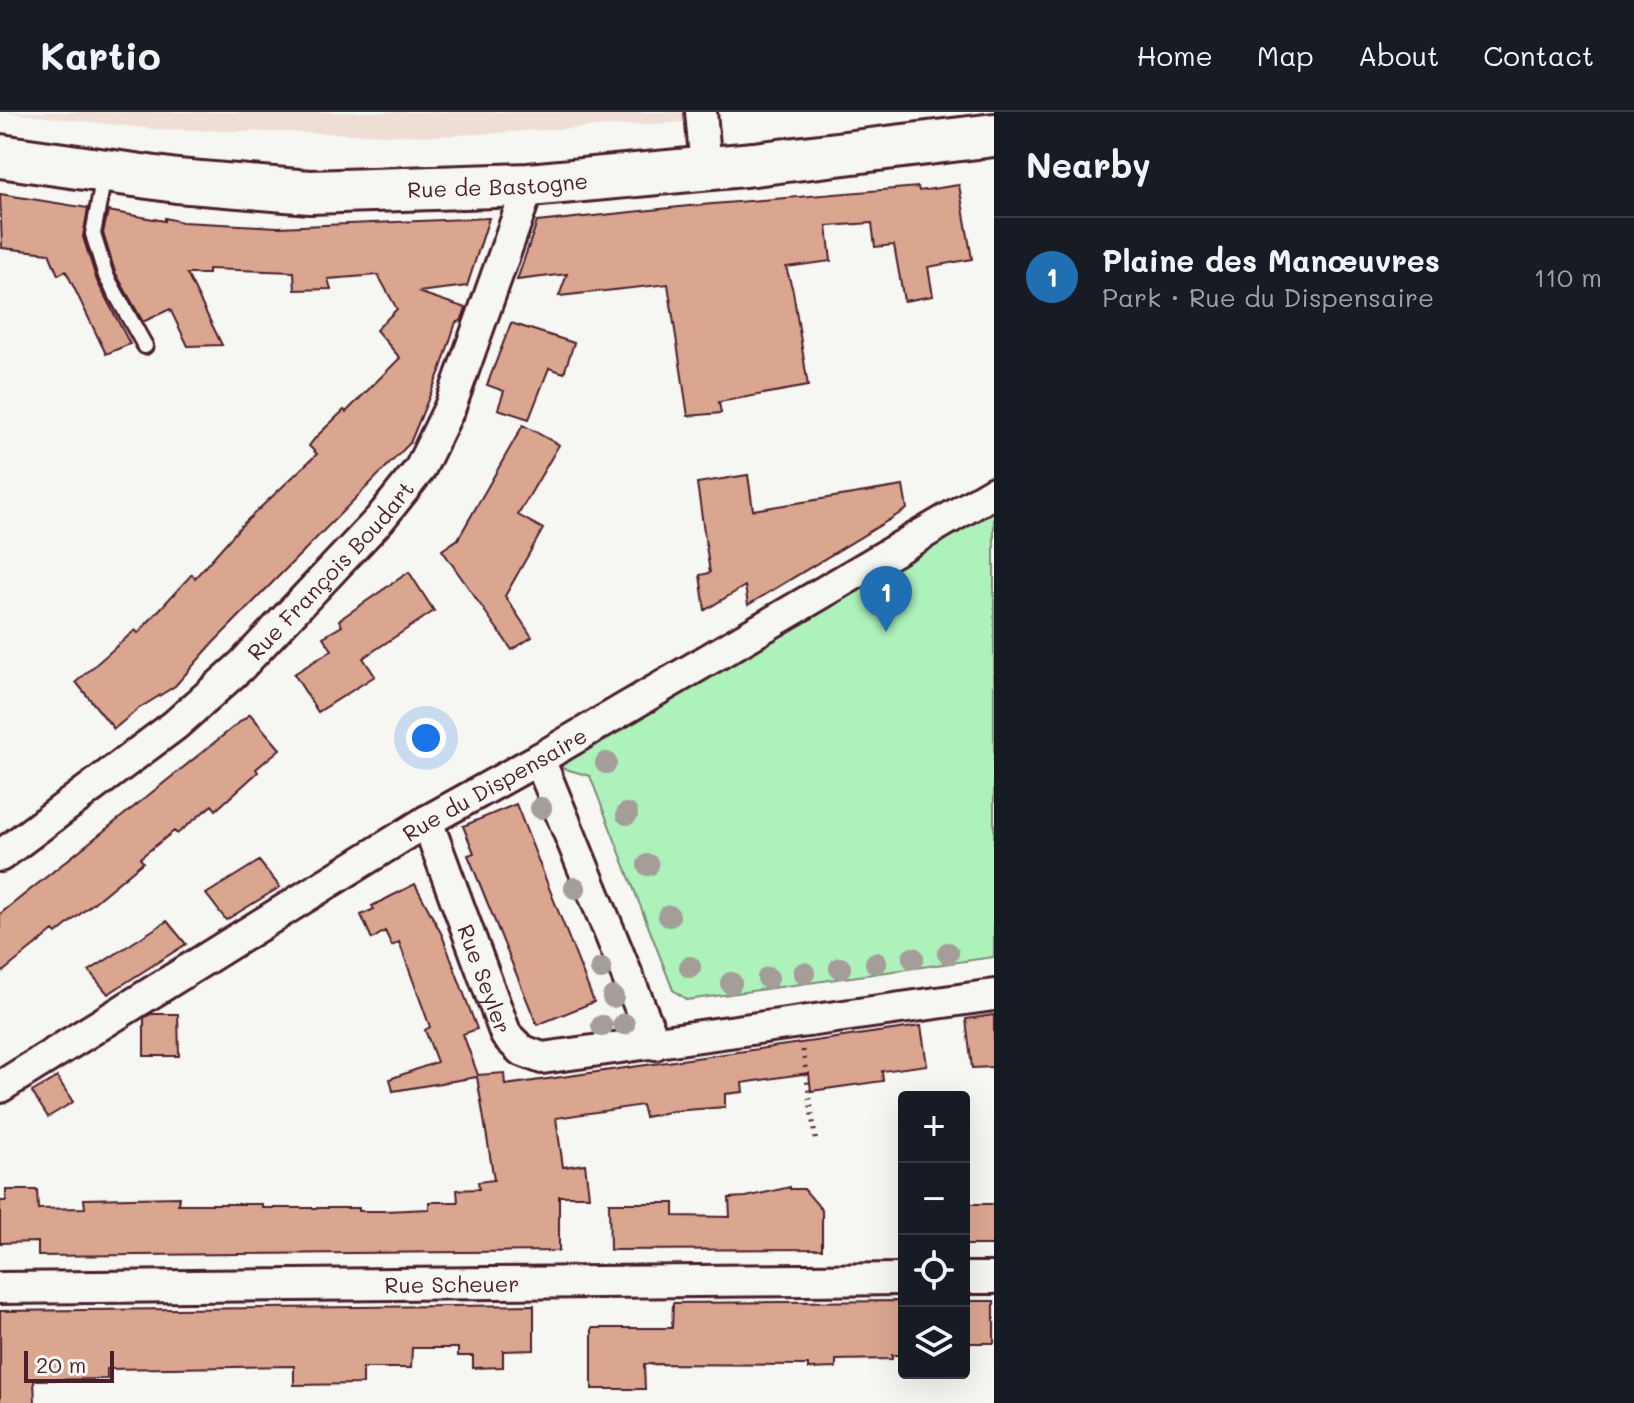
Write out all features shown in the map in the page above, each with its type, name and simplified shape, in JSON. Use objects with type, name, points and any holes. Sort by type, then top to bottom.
[{"type":"main road","name":"Rue de Bastogne","points":[[0,156],[177,181],[310,192],[529,185],[994,135]]},
{"type":"street","points":[[701,112],[706,168]]},
{"type":"street","name":"Rue François Boudart","points":[[0,856],[175,725],[241,666],[380,519],[420,469],[450,407],[529,185]]},
{"type":"street","name":"Rue du Dispensaire","points":[[0,1087],[427,821],[539,759],[994,492]]},
{"type":"street","points":[[539,759],[655,1044]]},
{"type":"street","name":"Rue Seyler","points":[[427,821],[506,1035],[521,1050],[542,1058],[994,995]]},
{"type":"street","points":[[970,1278],[994,1278]]},
{"type":"street","name":"Rue Scheuer","points":[[0,1288],[898,1279]]},
{"type":"lane","points":[[104,171],[93,234],[106,276],[145,346]]},
{"type":"path","points":[[799,1023],[816,1144]]},
{"type":"shaded area","points":[[3,112],[683,112],[684,122],[440,136],[154,129]]},
{"type":"green space","points":[[994,506],[994,957],[687,1000],[673,990],[590,776],[562,768],[563,758]]},
{"type":"building","points":[[959,185],[972,259],[928,267],[933,296],[904,301],[894,245],[875,247],[872,223],[827,226],[831,261],[786,267],[793,291],[808,386],[719,402],[721,413],[688,416],[668,284],[559,296],[567,274],[517,280],[537,222],[689,206],[918,187],[919,191]]},
{"type":"building","points":[[0,194],[88,208],[83,237],[97,281],[130,344],[106,354],[66,271],[58,275],[49,253],[2,248]]},
{"type":"building","points":[[108,211],[165,221],[165,218],[182,222],[278,227],[489,218],[467,286],[418,292],[466,308],[461,321],[456,322],[440,371],[410,443],[214,642],[175,686],[138,709],[114,729],[76,682],[135,630],[138,633],[192,574],[195,578],[241,526],[317,454],[309,446],[316,437],[400,358],[376,330],[397,309],[378,275],[328,279],[331,289],[295,290],[294,272],[208,269],[208,274],[187,274],[222,345],[188,346],[170,309],[143,322],[115,272],[103,233]]},
{"type":"building","points":[[511,323],[574,343],[564,373],[549,368],[529,419],[498,409],[504,391],[487,385]]},
{"type":"building","points":[[523,425],[559,445],[518,515],[543,529],[505,596],[532,637],[512,650],[442,550],[458,539]]},
{"type":"building","points":[[748,475],[753,510],[903,486],[907,509],[748,605],[745,586],[705,610],[700,575],[710,573],[697,483]]},
{"type":"building","points":[[409,572],[434,611],[363,658],[375,676],[318,712],[294,674],[332,650],[323,637],[342,626],[339,620]]},
{"type":"building","points":[[250,714],[280,749],[256,769],[258,772],[216,810],[212,805],[177,834],[174,831],[140,858],[143,862],[56,934],[53,931],[0,974],[0,914]]},
{"type":"building","points":[[516,804],[594,1002],[537,1025],[468,855],[474,853],[463,826]]},
{"type":"building","points":[[259,861],[280,887],[226,920],[206,894]]},
{"type":"building","points":[[415,884],[442,935],[477,1029],[463,1034],[478,1075],[504,1073],[505,1085],[921,1026],[927,1065],[882,1071],[883,1081],[811,1091],[809,1073],[742,1083],[743,1092],[725,1094],[725,1107],[673,1111],[645,1117],[642,1105],[556,1118],[563,1167],[585,1164],[589,1196],[559,1196],[559,1251],[38,1256],[38,1242],[0,1243],[0,1201],[6,1201],[6,1190],[37,1190],[38,1209],[85,1208],[84,1199],[179,1197],[178,1204],[262,1204],[262,1208],[385,1211],[429,1209],[429,1202],[458,1202],[457,1190],[479,1189],[478,1182],[494,1180],[477,1077],[393,1091],[390,1079],[437,1062],[425,1030],[430,1027],[399,942],[392,946],[385,931],[372,939],[361,915]]},
{"type":"building","points":[[167,921],[186,944],[108,994],[89,971]]},
{"type":"building","points":[[151,1014],[178,1014],[179,1056],[144,1056],[144,1018]]},
{"type":"building","points":[[994,1015],[994,1067],[972,1068],[966,1019]]},
{"type":"building","points":[[57,1077],[73,1102],[48,1117],[32,1092]]},
{"type":"building","points":[[790,1187],[804,1189],[822,1210],[822,1249],[610,1250],[609,1203],[674,1203],[674,1216],[730,1217],[729,1198]]},
{"type":"building","points":[[970,1204],[994,1204],[994,1245],[970,1245]]},
{"type":"building","points":[[898,1301],[898,1355],[892,1355],[892,1359],[836,1360],[836,1368],[808,1369],[808,1365],[644,1364],[645,1389],[592,1389],[592,1328],[672,1328],[673,1303]]},
{"type":"building","points":[[970,1301],[994,1301],[994,1343],[970,1343]]},
{"type":"building","points":[[534,1305],[534,1350],[503,1351],[503,1367],[473,1368],[473,1356],[458,1356],[458,1348],[412,1348],[411,1368],[363,1368],[363,1384],[294,1385],[294,1366],[107,1369],[107,1379],[34,1380],[35,1403],[0,1403],[0,1311]]},
{"type":"place","name":"Plaine des Manœuvres","points":[[886,632]]}]
